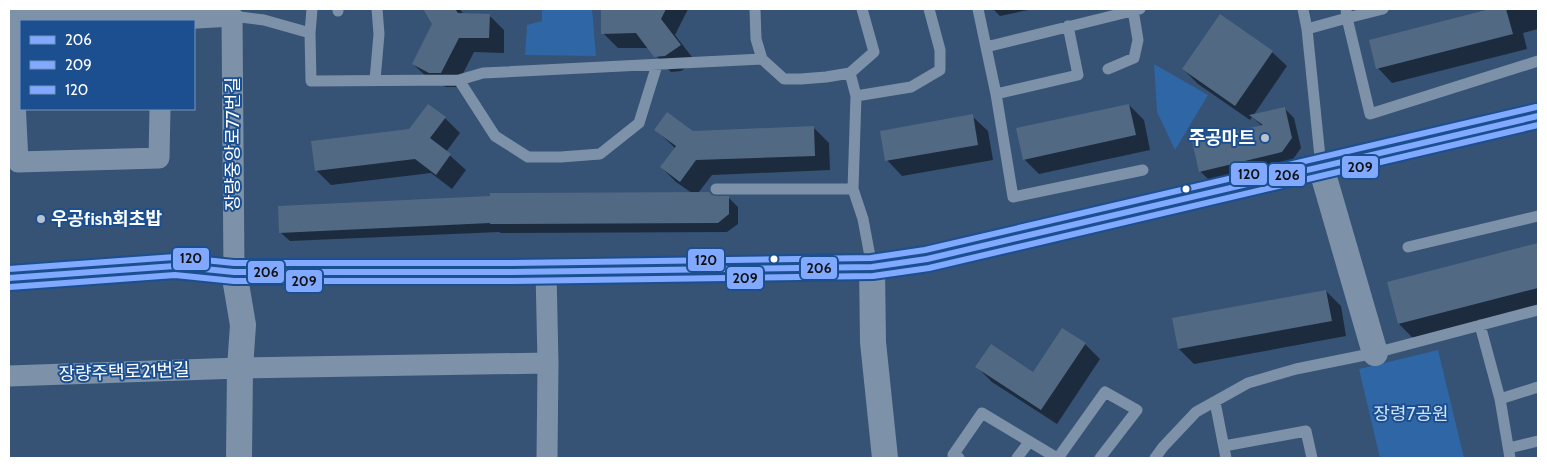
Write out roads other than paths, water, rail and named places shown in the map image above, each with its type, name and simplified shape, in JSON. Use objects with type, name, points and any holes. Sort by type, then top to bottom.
[{"type":"street","points":[[160,110],[159,158],[18,162],[10,18],[162,20],[232,16]]},
{"type":"street","name":"장량중앙로77번길","points":[[232,16],[234,272]]},
{"type":"street","points":[[9,278],[175,266],[234,272],[872,267],[927,259],[1538,116]]},
{"type":"street","points":[[1321,167],[1375,353]]},
{"type":"street","points":[[872,267],[873,342],[885,458]]},
{"type":"street","points":[[546,271],[548,363],[547,458]]},
{"type":"street","points":[[234,272],[243,325],[238,458]]},
{"type":"street","name":"장량주택로21번길","points":[[9,376],[240,368],[548,363]]},
{"type":"lane","points":[[312,9],[310,33],[311,81],[459,80],[483,73],[762,59]]},
{"type":"lane","points":[[375,80],[379,34],[377,9]]},
{"type":"lane","points":[[755,9],[756,39],[762,59],[784,79],[826,77],[850,73],[874,52],[862,9]]},
{"type":"lane","points":[[856,96],[911,87],[940,70],[940,50],[929,9]]},
{"type":"lane","points":[[978,9],[996,94],[1013,197],[1143,170]]},
{"type":"lane","points":[[1303,9],[1307,29],[1321,167]]},
{"type":"lane","points":[[1307,29],[1346,13],[1383,9]]},
{"type":"lane","points":[[986,46],[1136,10],[1138,40],[1134,58],[1108,69]]},
{"type":"lane","points":[[1346,13],[1370,114],[1538,61]]},
{"type":"lane","points":[[232,16],[264,20],[310,33]]},
{"type":"lane","points":[[996,94],[1078,75],[1068,26]]},
{"type":"lane","points":[[459,80],[495,136],[528,157],[561,157],[600,154],[639,123],[657,65]]},
{"type":"lane","points":[[850,73],[856,96],[853,190],[863,219],[872,267]]},
{"type":"lane","points":[[716,189],[853,190]]},
{"type":"lane","points":[[1408,247],[1538,216]]},
{"type":"lane","points":[[1156,458],[1163,446],[1196,412],[1248,383],[1296,369],[1375,353],[1538,310]]},
{"type":"lane","points":[[1480,325],[1500,399],[1510,453],[1538,441]]},
{"type":"lane","points":[[1500,399],[1538,387]]},
{"type":"lane","points":[[959,458],[953,455],[982,413],[1057,458],[1105,392],[1137,410],[1100,458]]},
{"type":"lane","points":[[1215,402],[1226,458]]},
{"type":"lane","points":[[1224,446],[1306,431],[1312,458]]},
{"type":"lane","points":[[1017,458],[1029,442]]},
{"type":"place","name":"주공마트","points":[[1265,138]]},
{"type":"place","name":"우공fish회초밥","points":[[41,219]]},
{"type":"park label","name":"장령7공원","points":[[1411,414]]}]
